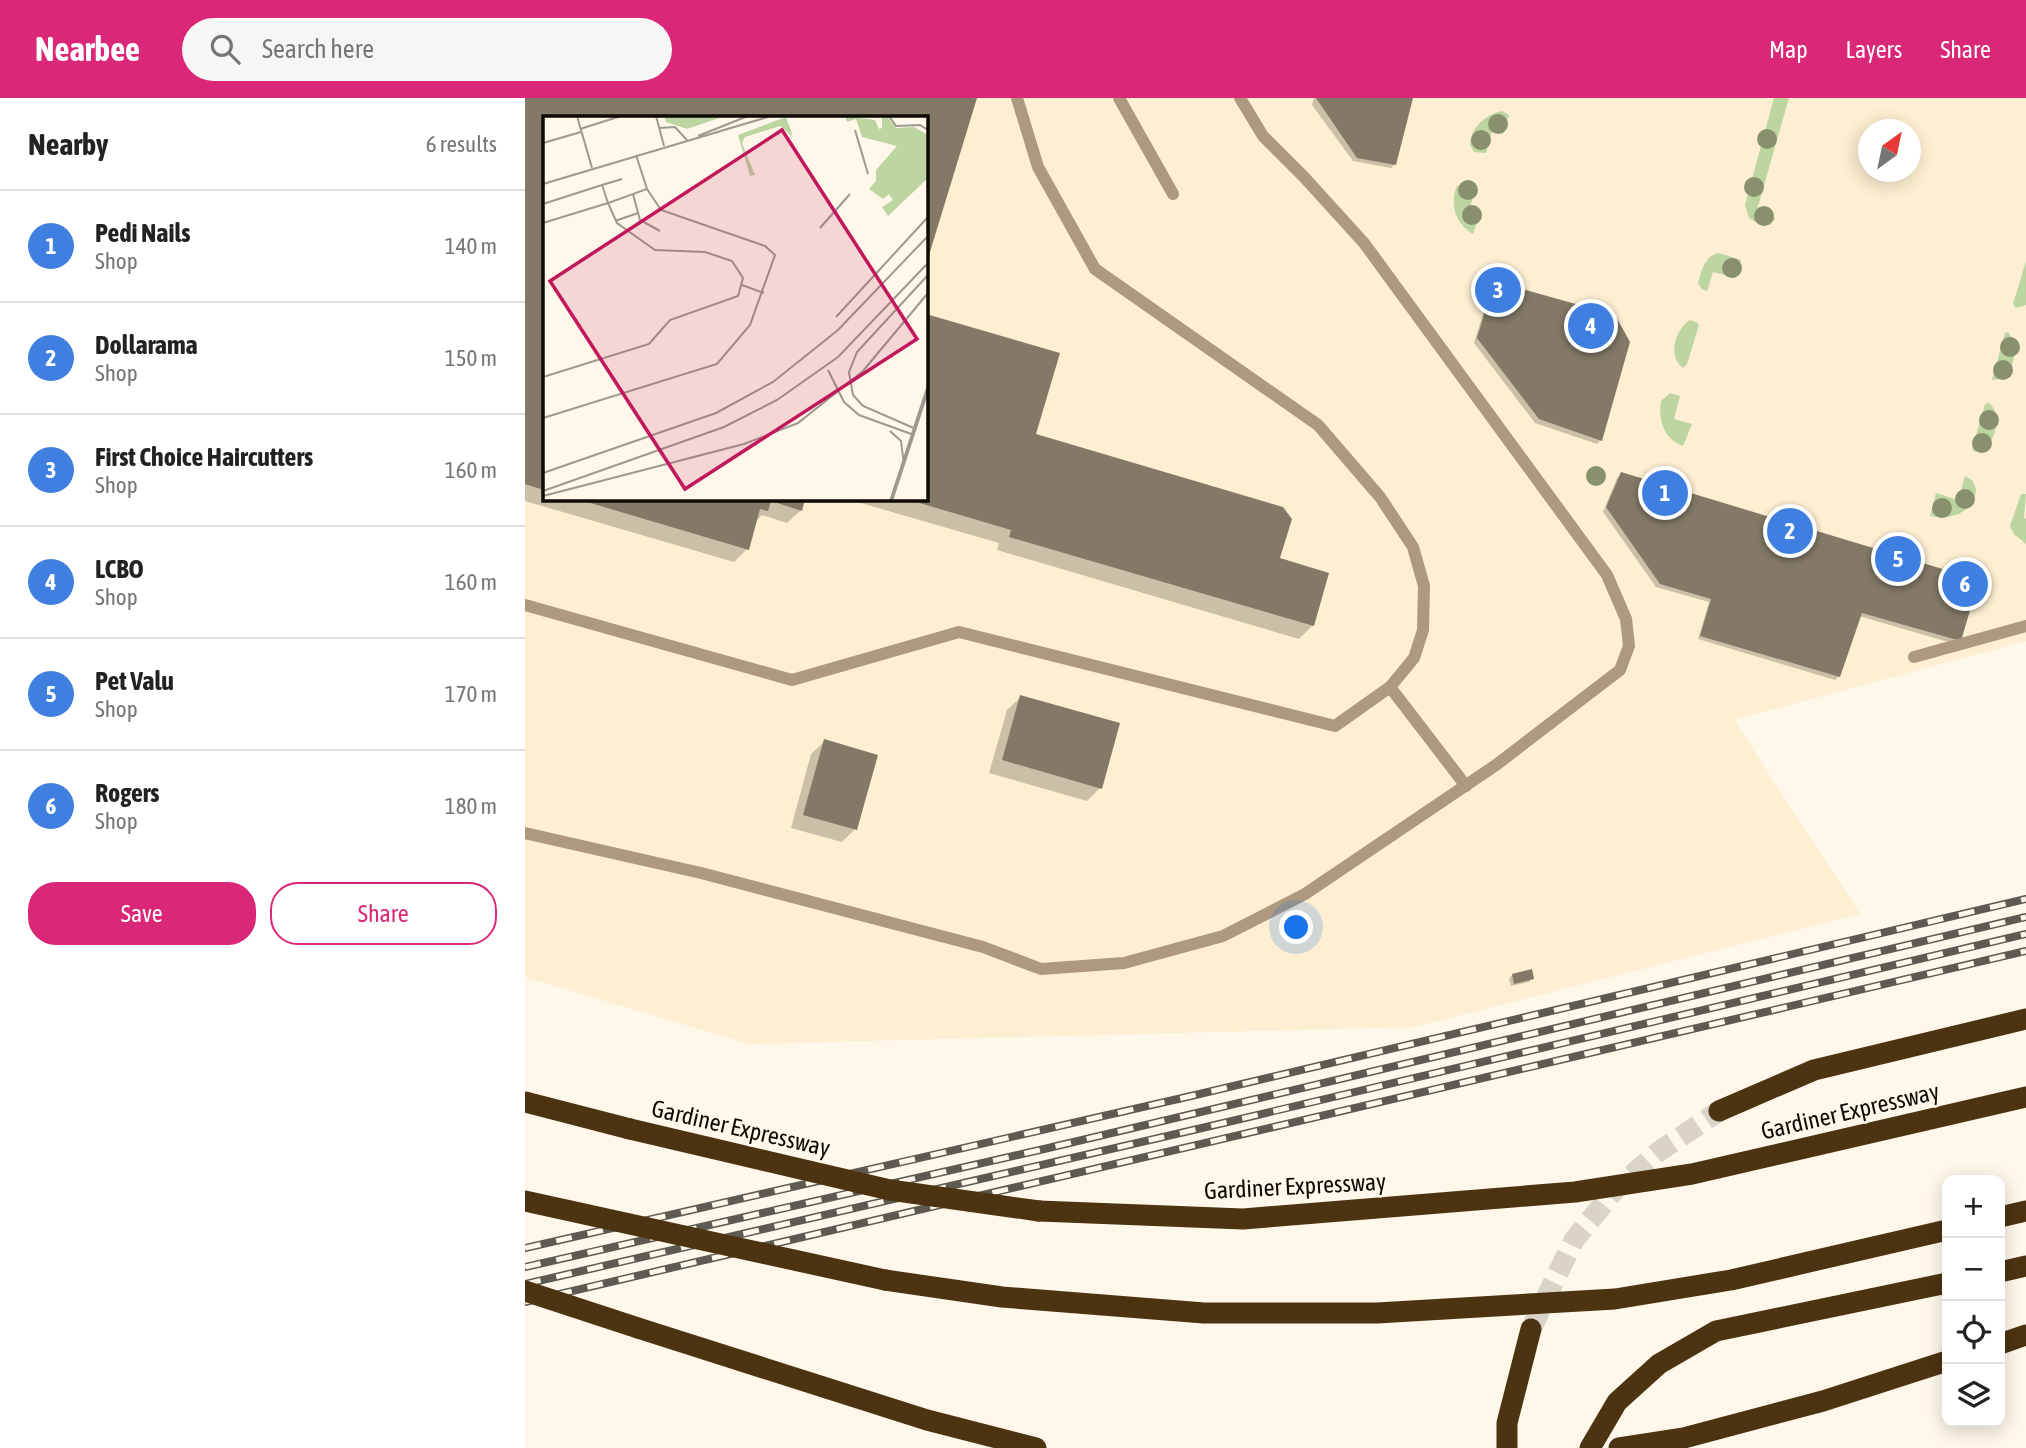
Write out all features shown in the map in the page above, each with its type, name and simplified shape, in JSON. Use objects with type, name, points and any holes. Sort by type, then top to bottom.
[{"type":"highway","points":[[1719,1111],[1814,1070],[2026,1019]]},
{"type":"highway","name":"Gardiner Expressway","points":[[525,1102],[890,1190],[1039,1211],[1243,1219],[1575,1192],[1692,1174],[2026,1097]]},
{"type":"highway","points":[[525,1201],[885,1280],[1002,1297],[1205,1313],[1377,1313],[1615,1299],[1731,1280],[1942,1231]]},
{"type":"highway","points":[[2005,1216],[2026,1211]]},
{"type":"highway","points":[[2005,1271],[2026,1266]]},
{"type":"highway","points":[[1590,1448],[1617,1402],[1659,1364],[1716,1331],[1942,1284]]},
{"type":"highway","points":[[525,1291],[927,1420],[1036,1448]]},
{"type":"highway","points":[[1507,1448],[1507,1423],[1531,1329]]},
{"type":"highway","points":[[2005,1342],[2026,1335]]},
{"type":"highway","points":[[1619,1448],[1684,1438],[1823,1401],[1942,1363]]},
{"type":"lane","points":[[525,606],[792,680],[959,632],[1335,726],[1390,687],[1414,658],[1423,630],[1424,586],[1413,547],[1380,497],[1318,425],[1095,269],[1038,167],[1017,98]]},
{"type":"lane","points":[[1119,98],[1173,194]]},
{"type":"lane","points":[[525,833],[701,873],[983,947],[1041,969],[1124,963],[1223,936],[1305,894],[1496,765],[1620,670],[1629,646],[1626,619],[1607,575],[1364,243],[1263,136],[1240,98]]},
{"type":"lane","points":[[1914,657],[2026,626]]},
{"type":"lane","points":[[1390,687],[1466,786]]},
{"type":"shaded area","points":[[525,98],[2026,98],[2026,641],[1734,720],[1860,914],[1413,1027],[749,1044],[525,977]]},
{"type":"green space","points":[[1774,98],[1789,98],[1757,210],[1772,215],[1775,219],[1770,225],[1761,225],[1749,218],[1745,205]]},
{"type":"green space","points":[[1502,111],[1509,115],[1503,134],[1492,131],[1486,153],[1474,152],[1470,145],[1476,127],[1490,115]]},
{"type":"green space","points":[[1471,182],[1476,186],[1470,208],[1481,211],[1473,234],[1462,225],[1454,207],[1457,186]]},
{"type":"green space","points":[[1719,253],[1741,260],[1736,278],[1713,272],[1707,291],[1703,290],[1698,284],[1702,269],[1710,257]]},
{"type":"green space","points":[[2026,261],[2026,305],[2016,308],[2013,304]]},
{"type":"green space","points":[[1690,320],[1699,325],[1687,364],[1683,368],[1675,357],[1675,343],[1680,330]]},
{"type":"green space","points":[[2008,332],[2017,345],[2011,370],[2003,379],[1992,380],[2005,333]]},
{"type":"green space","points":[[1670,393],[1680,396],[1674,419],[1692,424],[1683,446],[1671,439],[1662,422],[1661,401]]},
{"type":"green space","points":[[1989,403],[1996,413],[1996,429],[1988,446],[1975,452],[1972,449],[1985,404]]},
{"type":"green space","points":[[1965,476],[1972,480],[1976,489],[1975,497],[1967,509],[1954,516],[1930,516],[1936,493],[1958,500]]},
{"type":"green space","points":[[2021,494],[2026,494],[2026,544],[2014,534],[2010,526]]},
{"type":"building","points":[[525,98],[977,98],[927,262],[927,116],[543,116],[543,490],[525,484]]},
{"type":"building","points":[[1316,98],[1413,98],[1396,165],[1357,158]]},
{"type":"building","points":[[1494,281],[1615,315],[1630,342],[1602,441],[1539,419],[1477,338]]},
{"type":"building","points":[[927,314],[1060,353],[1036,434],[1283,507],[1292,519],[1280,558],[1329,573],[1314,626],[1009,537],[1011,530],[909,500],[927,500]]},
{"type":"building","points":[[1621,472],[1979,580],[1961,641],[1862,613],[1840,677],[1700,636],[1711,599],[1660,584],[1606,507]]},
{"type":"building","points":[[580,500],[805,500],[802,511],[771,501],[768,511],[760,509],[749,550]]},
{"type":"building","points":[[1020,695],[1120,723],[1102,789],[1002,760]]},
{"type":"building","points":[[824,739],[878,755],[857,830],[803,815]]},
{"type":"building","points":[[1532,969],[1534,979],[1514,984],[1512,974]]},
{"type":"tunnel","points":[[1531,1329],[1574,1240],[1614,1191],[1658,1152],[1719,1111]]},
{"type":"railway","points":[[525,1248],[1191,1096],[2026,899]]},
{"type":"railway","points":[[525,1267],[1044,1149],[2026,917]]},
{"type":"railway","points":[[525,1284],[2026,934]]},
{"type":"railway","points":[[525,1302],[2026,951]]},
{"type":"place","name":"First Choice Haircutters","points":[[1498,290]]},
{"type":"place","name":"LCBO","points":[[1591,326]]},
{"type":"place","name":"Pedi Nails","points":[[1665,493]]},
{"type":"place","name":"Dollarama","points":[[1790,531]]},
{"type":"place","name":"Pet Valu","points":[[1898,559]]},
{"type":"place","name":"Rogers","points":[[1965,584]]}]
